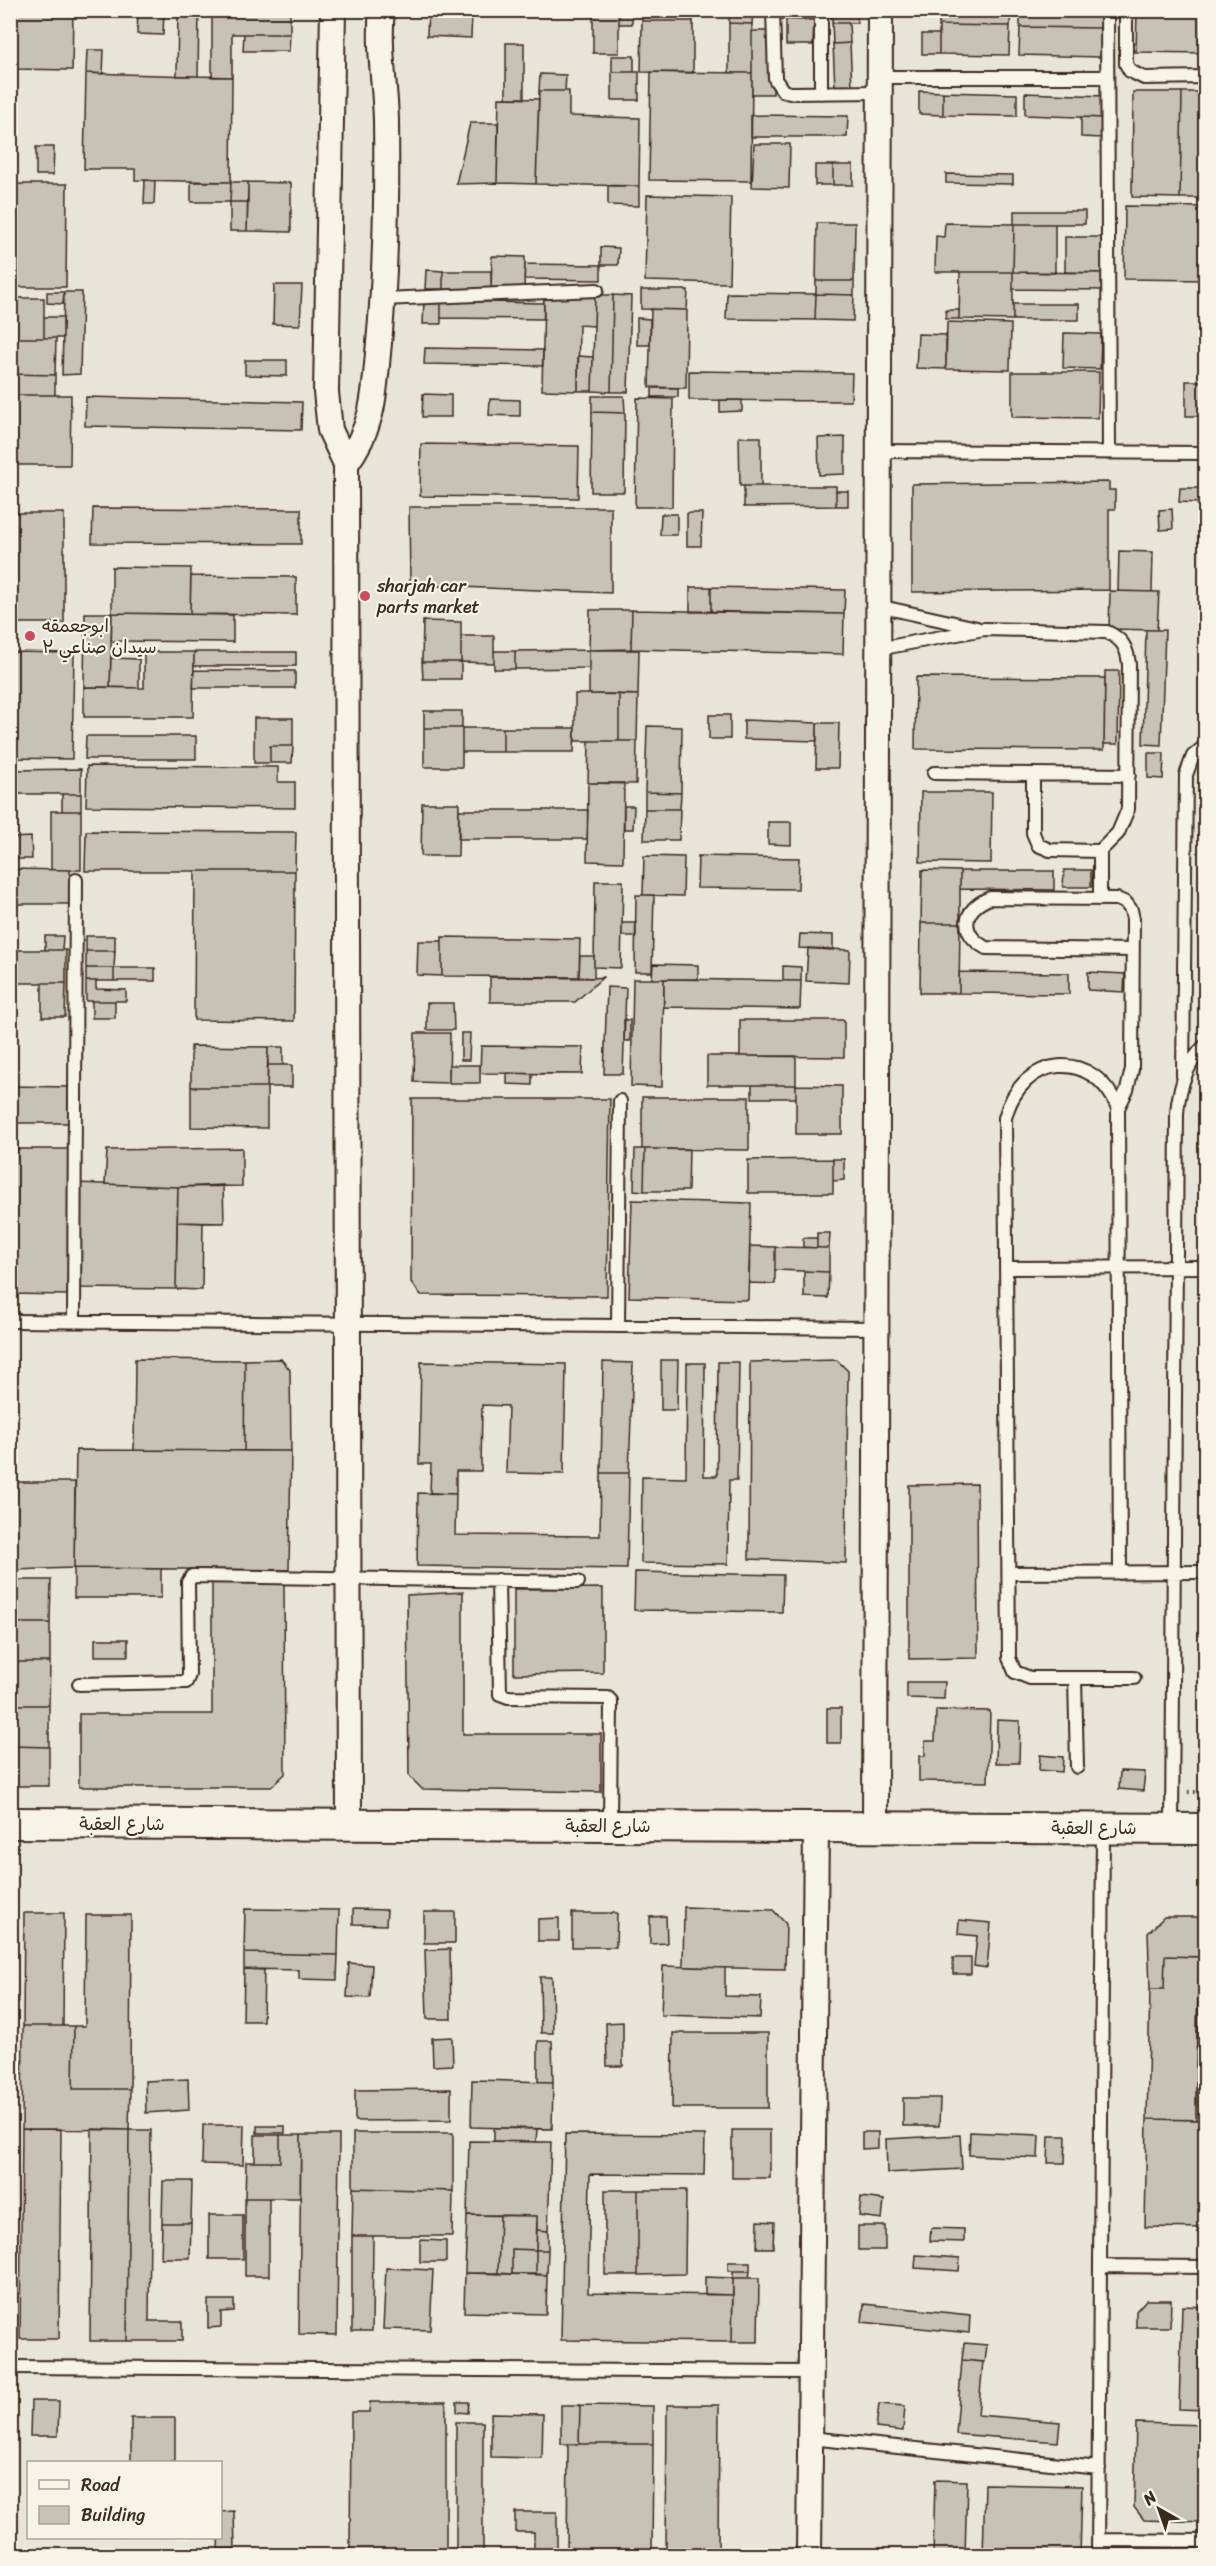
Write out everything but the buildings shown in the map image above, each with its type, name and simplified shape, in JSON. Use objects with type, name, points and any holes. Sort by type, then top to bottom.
[{"type":"street","points":[[333,10],[326,411],[337,448],[346,464],[349,1825]]},
{"type":"street","points":[[346,464],[358,448],[367,429],[372,410],[383,299],[387,208],[386,117],[380,26],[382,10]]},
{"type":"street","points":[[875,1827],[880,10]]},
{"type":"street","name":"شارع العقبة","points":[[10,1823],[1206,1829]]},
{"type":"street","points":[[809,2556],[816,1827]]},
{"type":"lane","points":[[773,10],[775,79],[778,85],[790,93],[822,93],[880,85],[1107,77]]},
{"type":"lane","points":[[821,10],[822,93]]},
{"type":"lane","points":[[1107,10],[1109,452]]},
{"type":"lane","points":[[1126,10],[1126,64],[1130,71],[1144,78],[1206,78]]},
{"type":"lane","points":[[383,299],[597,290]]},
{"type":"lane","points":[[879,451],[1206,453]]},
{"type":"lane","points":[[878,606],[984,630]]},
{"type":"lane","points":[[878,649],[984,630],[1107,632],[1116,636],[1124,644],[1128,653],[1129,775],[1128,809],[1114,838],[1100,851],[1050,850],[1038,845],[1033,833],[1033,774]]},
{"type":"lane","points":[[1172,1828],[1176,1113],[1182,1081],[1186,775],[1193,756],[1206,745]]},
{"type":"lane","points":[[934,773],[1129,775]]},
{"type":"lane","points":[[1100,851],[1100,898]]},
{"type":"lane","points":[[74,1321],[75,880]]},
{"type":"lane","points":[[1118,1108],[1127,1090],[1132,1069],[1133,950],[1131,910],[1126,903],[1117,899],[1100,898],[990,898],[979,902],[971,911],[967,922],[969,933],[976,943],[986,948],[1133,950]]},
{"type":"lane","points":[[1182,1081],[1189,1066],[1206,1045]]},
{"type":"lane","points":[[1120,1573],[1118,1108],[1112,1092],[1085,1070],[1067,1066],[1050,1067],[1033,1074],[1019,1085],[1010,1101],[1005,1118],[1011,1666],[1022,1677],[1134,1678]]},
{"type":"lane","points":[[618,1326],[620,1101]]},
{"type":"lane","points":[[1007,1268],[1206,1267]]},
{"type":"lane","points":[[10,1321],[877,1328]]},
{"type":"lane","points":[[1009,1574],[1206,1572]]},
{"type":"lane","points":[[79,1684],[186,1682],[189,1675],[188,1582],[192,1576],[578,1582]]},
{"type":"lane","points":[[498,1580],[500,1694],[508,1697],[608,1698],[611,1701],[610,1826]]},
{"type":"lane","points":[[1074,1678],[1077,1767]]},
{"type":"lane","points":[[1098,2556],[1103,1829]]},
{"type":"lane","points":[[1100,2266],[1206,2267]]},
{"type":"lane","points":[[10,2367],[811,2372]]},
{"type":"lane","points":[[810,2438],[1099,2468]]},
{"type":"lane","points":[[1098,2540],[1206,2541]]},
{"type":"shaded area","points":[[11,11],[1205,11],[1205,2555],[11,2556]]},
{"type":"place","name":"sharjah car parts market","points":[[365,596]]},
{"type":"place","name":"ابوجعمقه سيدان صناعي ٣","points":[[30,636]]}]
